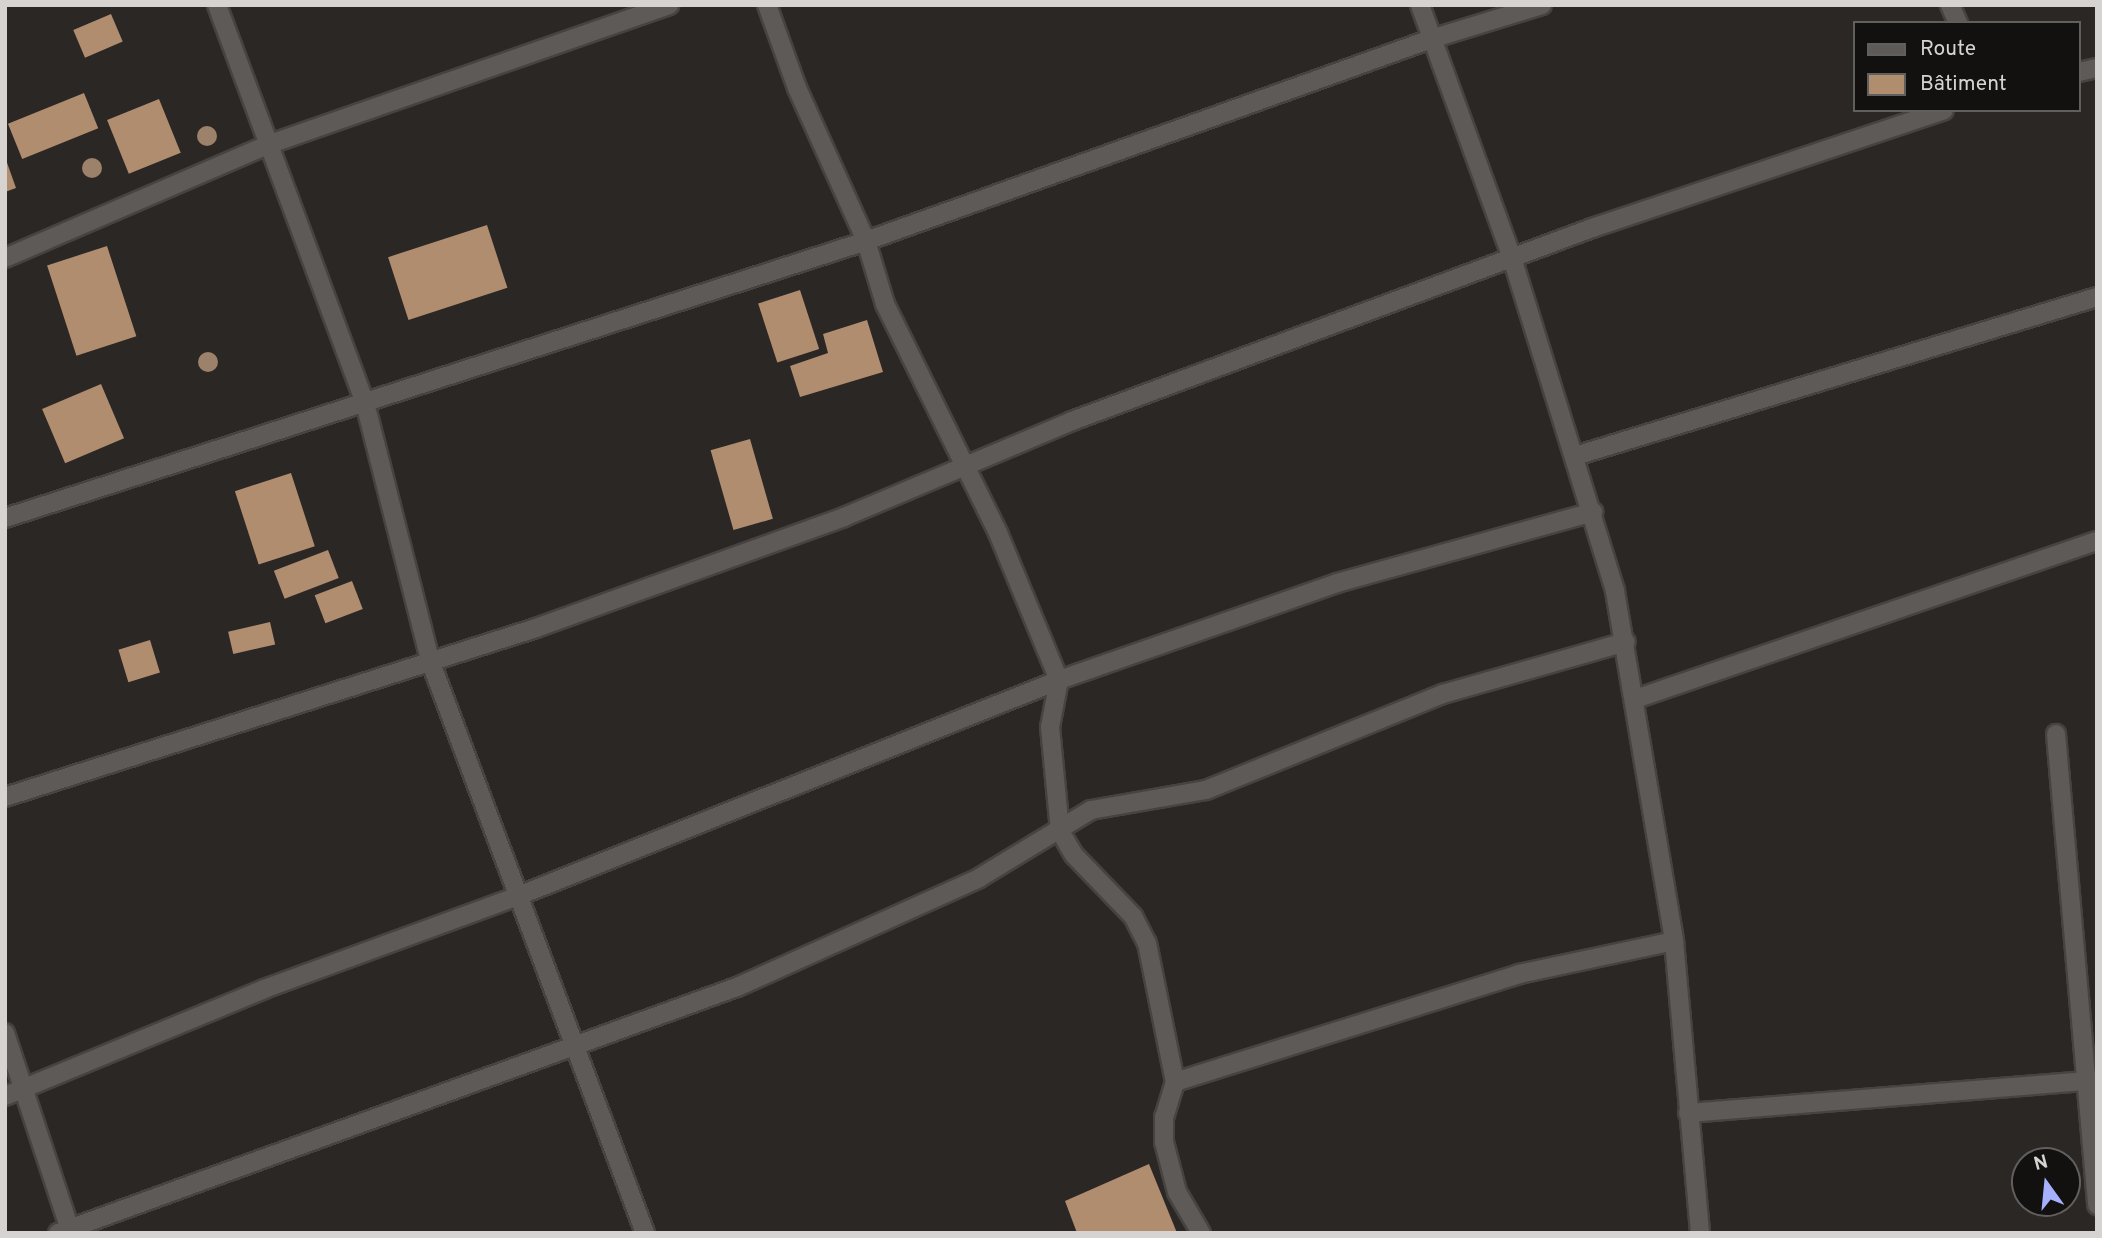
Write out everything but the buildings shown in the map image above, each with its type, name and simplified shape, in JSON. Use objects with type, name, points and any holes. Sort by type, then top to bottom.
[{"type":"street","points":[[217,5],[365,402],[431,663],[645,1233]]},
{"type":"street","points":[[5,258],[270,144],[670,5]]},
{"type":"street","points":[[767,5],[797,88],[866,241],[885,304],[965,468],[1059,680],[1051,727],[1060,831],[1074,855],[1133,916],[1147,943],[1175,1082],[1164,1117],[1164,1143],[1177,1192],[1201,1233]]},
{"type":"street","points":[[1420,5],[1513,261],[1593,512],[1626,642],[1674,941],[1700,1233]]},
{"type":"street","points":[[5,518],[866,241],[1431,39],[1542,5]]},
{"type":"street","points":[[1950,5],[1957,21]]},
{"type":"street","points":[[5,797],[431,663],[965,468],[1072,421],[1513,261],[1592,228],[1938,112]]},
{"type":"street","points":[[1575,456],[2097,297]]},
{"type":"street","points":[[13,1093],[264,989],[519,896],[1059,680],[1337,583],[1593,512]]},
{"type":"street","points":[[1635,699],[2097,541]]},
{"type":"street","points":[[5,1033],[13,1093],[66,1231],[737,988],[979,878],[1091,810],[1206,790],[1443,694],[1626,642]]},
{"type":"street","points":[[2056,734],[2090,1081],[2097,1205]]},
{"type":"street","points":[[1175,1082],[1506,977],[1674,941]]},
{"type":"street","points":[[1688,1113],[2090,1081]]}]
